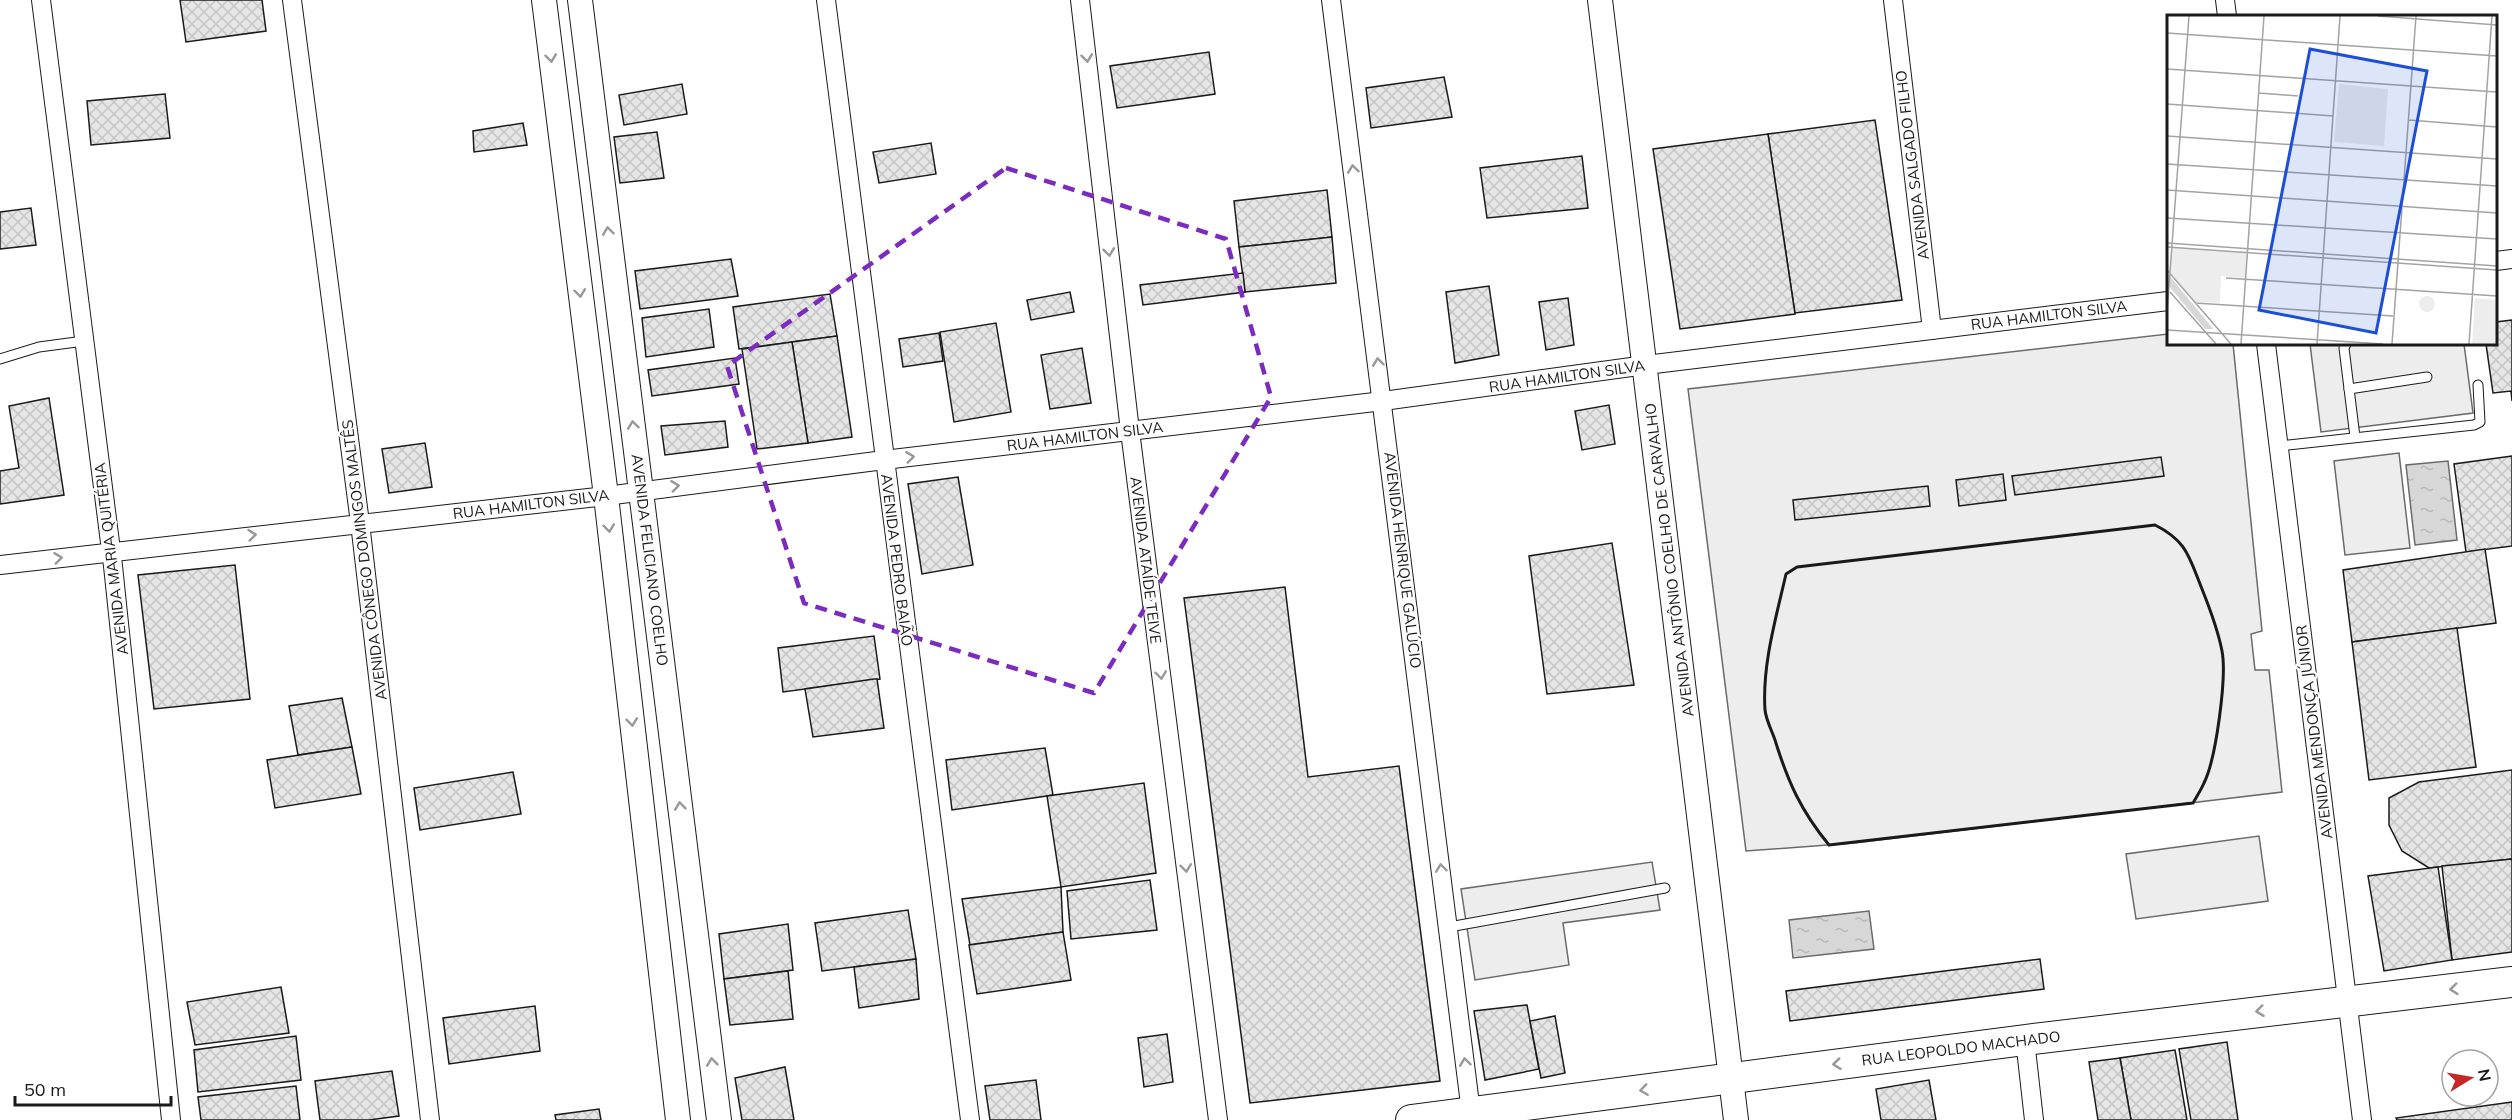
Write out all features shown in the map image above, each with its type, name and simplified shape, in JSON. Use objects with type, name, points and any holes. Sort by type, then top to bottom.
[{"type":"main road","name":"RUA LEOPOLDO MACHADO","points":[[1411,1120],[1472,1116],[1732,1078],[2025,1040],[2512,982]]},
{"type":"street","name":"AVENIDA MARIA QUITÉRIA","points":[[41,0],[111,551],[171,1120]]},
{"type":"street","name":"AVENIDA CÔNEGO DOMINGOS MALTÊS","points":[[292,0],[360,523],[430,1120]]},
{"type":"street","points":[[544,0],[606,496],[678,1120]]},
{"type":"street","name":"AVENIDA FELICIANO COELHO","points":[[580,0],[719,1120]]},
{"type":"street","name":"AVENIDA PEDRO BAIÃO","points":[[826,0],[970,1120]]},
{"type":"street","name":"AVENIDA ATAÍDE TEIVE","points":[[1080,0],[1130,430],[1218,1120]]},
{"type":"street","name":"AVENIDA HENRIQUE GALÚCIO","points":[[1331,0],[1472,1116]]},
{"type":"street","name":"AVENIDA ANTÔNIO COELHO DE CARVALHO","points":[[1600,0],[1736,1120]]},
{"type":"street","name":"AVENIDA SALGADO FILHO","points":[[1893,0],[1932,330]]},
{"type":"street","points":[[2225,0],[2227,15]]},
{"type":"street","points":[[562,154],[597,150]]},
{"type":"street","points":[[2497,261],[2512,259]]},
{"type":"street","name":"RUA HAMILTON SILVA","points":[[0,565],[606,496],[884,460],[1383,401],[1646,365],[2167,301]]},
{"type":"street","name":"AVENIDA MENDONÇA JÚNIOR","points":[[2266,345],[2361,1120]]},
{"type":"street","points":[[648,854],[686,849]]},
{"type":"street","points":[[2025,1040],[2034,1120]]},
{"type":"lane","points":[[0,359],[39,348],[84,341]]},
{"type":"lane","points":[[2346,345],[2344,348],[2355,436]]},
{"type":"lane","points":[[2349,389],[2427,377]]},
{"type":"lane","points":[[2279,446],[2474,424],[2480,422],[2478,385]]},
{"type":"lane","points":[[1449,927],[1665,888]]},
{"type":"highlighted area","points":[[1006,168],[1226,239],[1271,397],[1094,693],[804,603],[727,366]]},
{"type":"shaded area","points":[[2167,334],[2167,345],[2233,345],[2262,631],[2251,634],[2255,670],[2269,670],[2282,792],[1854,843],[1746,851],[1688,389]]},
{"type":"shaded area","points":[[2310,345],[2464,345],[2473,413],[2321,432]]},
{"type":"shaded area","points":[[2399,453],[2410,548],[2345,555],[2334,461]]},
{"type":"shaded area","points":[[2259,836],[2268,901],[2136,919],[2126,854]]},
{"type":"shaded area","points":[[1652,862],[1660,910],[1563,923],[1569,965],[1475,980],[1461,889]]},
{"type":"water","points":[[2448,461],[2457,540],[2415,545],[2406,465]]},
{"type":"water","points":[[1869,911],[1874,949],[1793,958],[1789,920]]},
{"type":"building","points":[[180,0],[262,0],[266,31],[186,42]]},
{"type":"building","points":[[1209,52],[1215,94],[1117,108],[1110,66]]},
{"type":"building","points":[[1444,77],[1452,117],[1371,128],[1366,88]]},
{"type":"building","points":[[682,84],[687,114],[624,125],[619,95]]},
{"type":"building","points":[[165,94],[170,138],[91,145],[87,101]]},
{"type":"building","points":[[1875,120],[1902,300],[1795,313],[1768,134]]},
{"type":"building","points":[[523,123],[527,145],[474,152],[473,131]]},
{"type":"building","points":[[657,132],[664,178],[620,183],[614,137]]},
{"type":"building","points":[[1768,134],[1795,314],[1680,329],[1653,149]]},
{"type":"building","points":[[931,143],[936,174],[879,183],[873,152]]},
{"type":"building","points":[[1582,156],[1588,208],[1487,218],[1480,168]]},
{"type":"building","points":[[1327,190],[1332,237],[1239,247],[1234,201]]},
{"type":"building","points":[[31,208],[36,245],[0,249],[0,212]]},
{"type":"building","points":[[1332,237],[1336,283],[1245,292],[1239,247]]},
{"type":"building","points":[[731,259],[738,296],[640,309],[635,271]]},
{"type":"building","points":[[1243,273],[1245,292],[1143,305],[1140,285]]},
{"type":"building","points":[[1489,286],[1499,355],[1455,363],[1446,292]]},
{"type":"building","points":[[1070,292],[1074,312],[1031,320],[1027,300]]},
{"type":"building","points":[[830,294],[837,336],[739,349],[733,307]]},
{"type":"building","points":[[1568,298],[1574,345],[1546,350],[1539,302]]},
{"type":"building","points":[[709,309],[714,347],[646,357],[642,318]]},
{"type":"building","points":[[2512,320],[2512,401],[2511,391],[2493,393],[2486,345],[2497,345],[2497,322]]},
{"type":"building","points":[[996,323],[1011,412],[954,422],[940,332]]},
{"type":"building","points":[[939,333],[943,361],[903,367],[899,339]]},
{"type":"building","points":[[837,336],[852,437],[808,443],[792,342]]},
{"type":"building","points":[[792,342],[808,443],[757,449],[742,349]]},
{"type":"building","points":[[1082,348],[1091,403],[1050,409],[1041,355]]},
{"type":"building","points":[[735,358],[739,384],[652,396],[648,370]]},
{"type":"building","points":[[49,398],[64,495],[0,504],[0,471],[19,468],[9,406]]},
{"type":"building","points":[[1609,405],[1615,444],[1582,450],[1575,411]]},
{"type":"building","points":[[725,421],[728,447],[665,455],[661,426]]},
{"type":"building","points":[[425,443],[432,487],[389,493],[382,449]]},
{"type":"building","points":[[2512,456],[2512,546],[2466,552],[2454,464]]},
{"type":"building","points":[[2161,457],[2164,476],[2015,495],[2012,476]]},
{"type":"building","points":[[2003,474],[2006,500],[1959,506],[1956,480]]},
{"type":"building","points":[[958,477],[973,565],[922,574],[908,484]]},
{"type":"building","points":[[1928,486],[1930,506],[1795,520],[1793,500]]},
{"type":"building","points":[[1612,543],[1634,685],[1547,694],[1529,556]]},
{"type":"building","points":[[2485,549],[2496,623],[2352,642],[2343,570]]},
{"type":"building","points":[[235,565],[250,699],[154,709],[138,575]]},
{"type":"building","points":[[1285,587],[1308,777],[1399,766],[1440,1081],[1250,1103],[1184,598]]},
{"type":"building","points":[[2457,628],[2476,767],[2369,780],[2352,642]]},
{"type":"building","points":[[874,636],[880,679],[783,692],[778,648]]},
{"type":"building","points":[[877,679],[884,728],[813,737],[805,689]]},
{"type":"building","points":[[342,698],[352,747],[298,755],[289,706]]},
{"type":"building","points":[[352,747],[361,794],[275,808],[267,760]]},
{"type":"building","points":[[1045,748],[1053,795],[952,810],[946,760]]},
{"type":"building","points":[[2512,770],[2512,859],[2429,868],[2402,851],[2389,825],[2389,798],[2419,782]]},
{"type":"building","points":[[513,772],[521,814],[420,830],[414,788]]},
{"type":"building","points":[[1144,783],[1156,873],[1061,887],[1047,796]]},
{"type":"building","points":[[2512,859],[2512,952],[2452,960],[2442,866]]},
{"type":"building","points":[[2438,867],[2452,960],[2384,971],[2368,876]]},
{"type":"building","points":[[1150,880],[1157,930],[1071,939],[1067,891]]},
{"type":"building","points":[[1061,887],[1063,932],[970,945],[962,899]]},
{"type":"building","points":[[908,910],[916,959],[822,971],[815,923]]},
{"type":"building","points":[[788,924],[793,970],[724,979],[719,934]]},
{"type":"building","points":[[1063,932],[1071,980],[977,994],[969,945]]},
{"type":"building","points":[[916,959],[919,999],[859,1008],[854,967]]},
{"type":"building","points":[[2040,959],[2044,989],[1790,1021],[1786,991]]},
{"type":"building","points":[[788,971],[793,1019],[730,1025],[724,979]]},
{"type":"building","points":[[281,987],[289,1033],[195,1045],[187,1002]]},
{"type":"building","points":[[1527,1005],[1539,1069],[1485,1080],[1474,1011]]},
{"type":"building","points":[[535,1006],[540,1051],[449,1064],[443,1018]]},
{"type":"building","points":[[1555,1016],[1565,1073],[1541,1078],[1530,1021]]},
{"type":"building","points":[[1167,1034],[1173,1082],[1144,1087],[1138,1038]]},
{"type":"building","points":[[296,1036],[301,1080],[198,1092],[194,1050]]},
{"type":"building","points":[[2227,1042],[2238,1120],[2191,1120],[2179,1049]]},
{"type":"building","points":[[2175,1050],[2187,1120],[2131,1120],[2120,1058]]},
{"type":"building","points":[[2120,1058],[2131,1120],[2098,1120],[2089,1062]]},
{"type":"building","points":[[785,1067],[794,1120],[742,1120],[735,1078]]},
{"type":"building","points":[[392,1071],[399,1116],[369,1120],[320,1120],[315,1081]]},
{"type":"building","points":[[1036,1080],[1041,1120],[990,1120],[985,1086]]},
{"type":"building","points":[[1929,1080],[1936,1120],[1881,1120],[1876,1089]]},
{"type":"building","points":[[296,1086],[300,1120],[201,1120],[198,1097]]},
{"type":"building","points":[[2512,1102],[2512,1120],[2397,1120],[2396,1118],[2468,1108],[2500,1108],[2500,1104]]},
{"type":"building","points":[[599,1109],[601,1120],[556,1120],[555,1115]]},
{"type":"wall","points":[[2155,525],[2174,537],[2186,551],[2214,620],[2222,651],[2222,698],[2213,756],[2203,786],[2193,803],[1829,845],[1796,796],[1766,714],[1768,659],[1786,574],[1797,567],[2155,525]]}]
